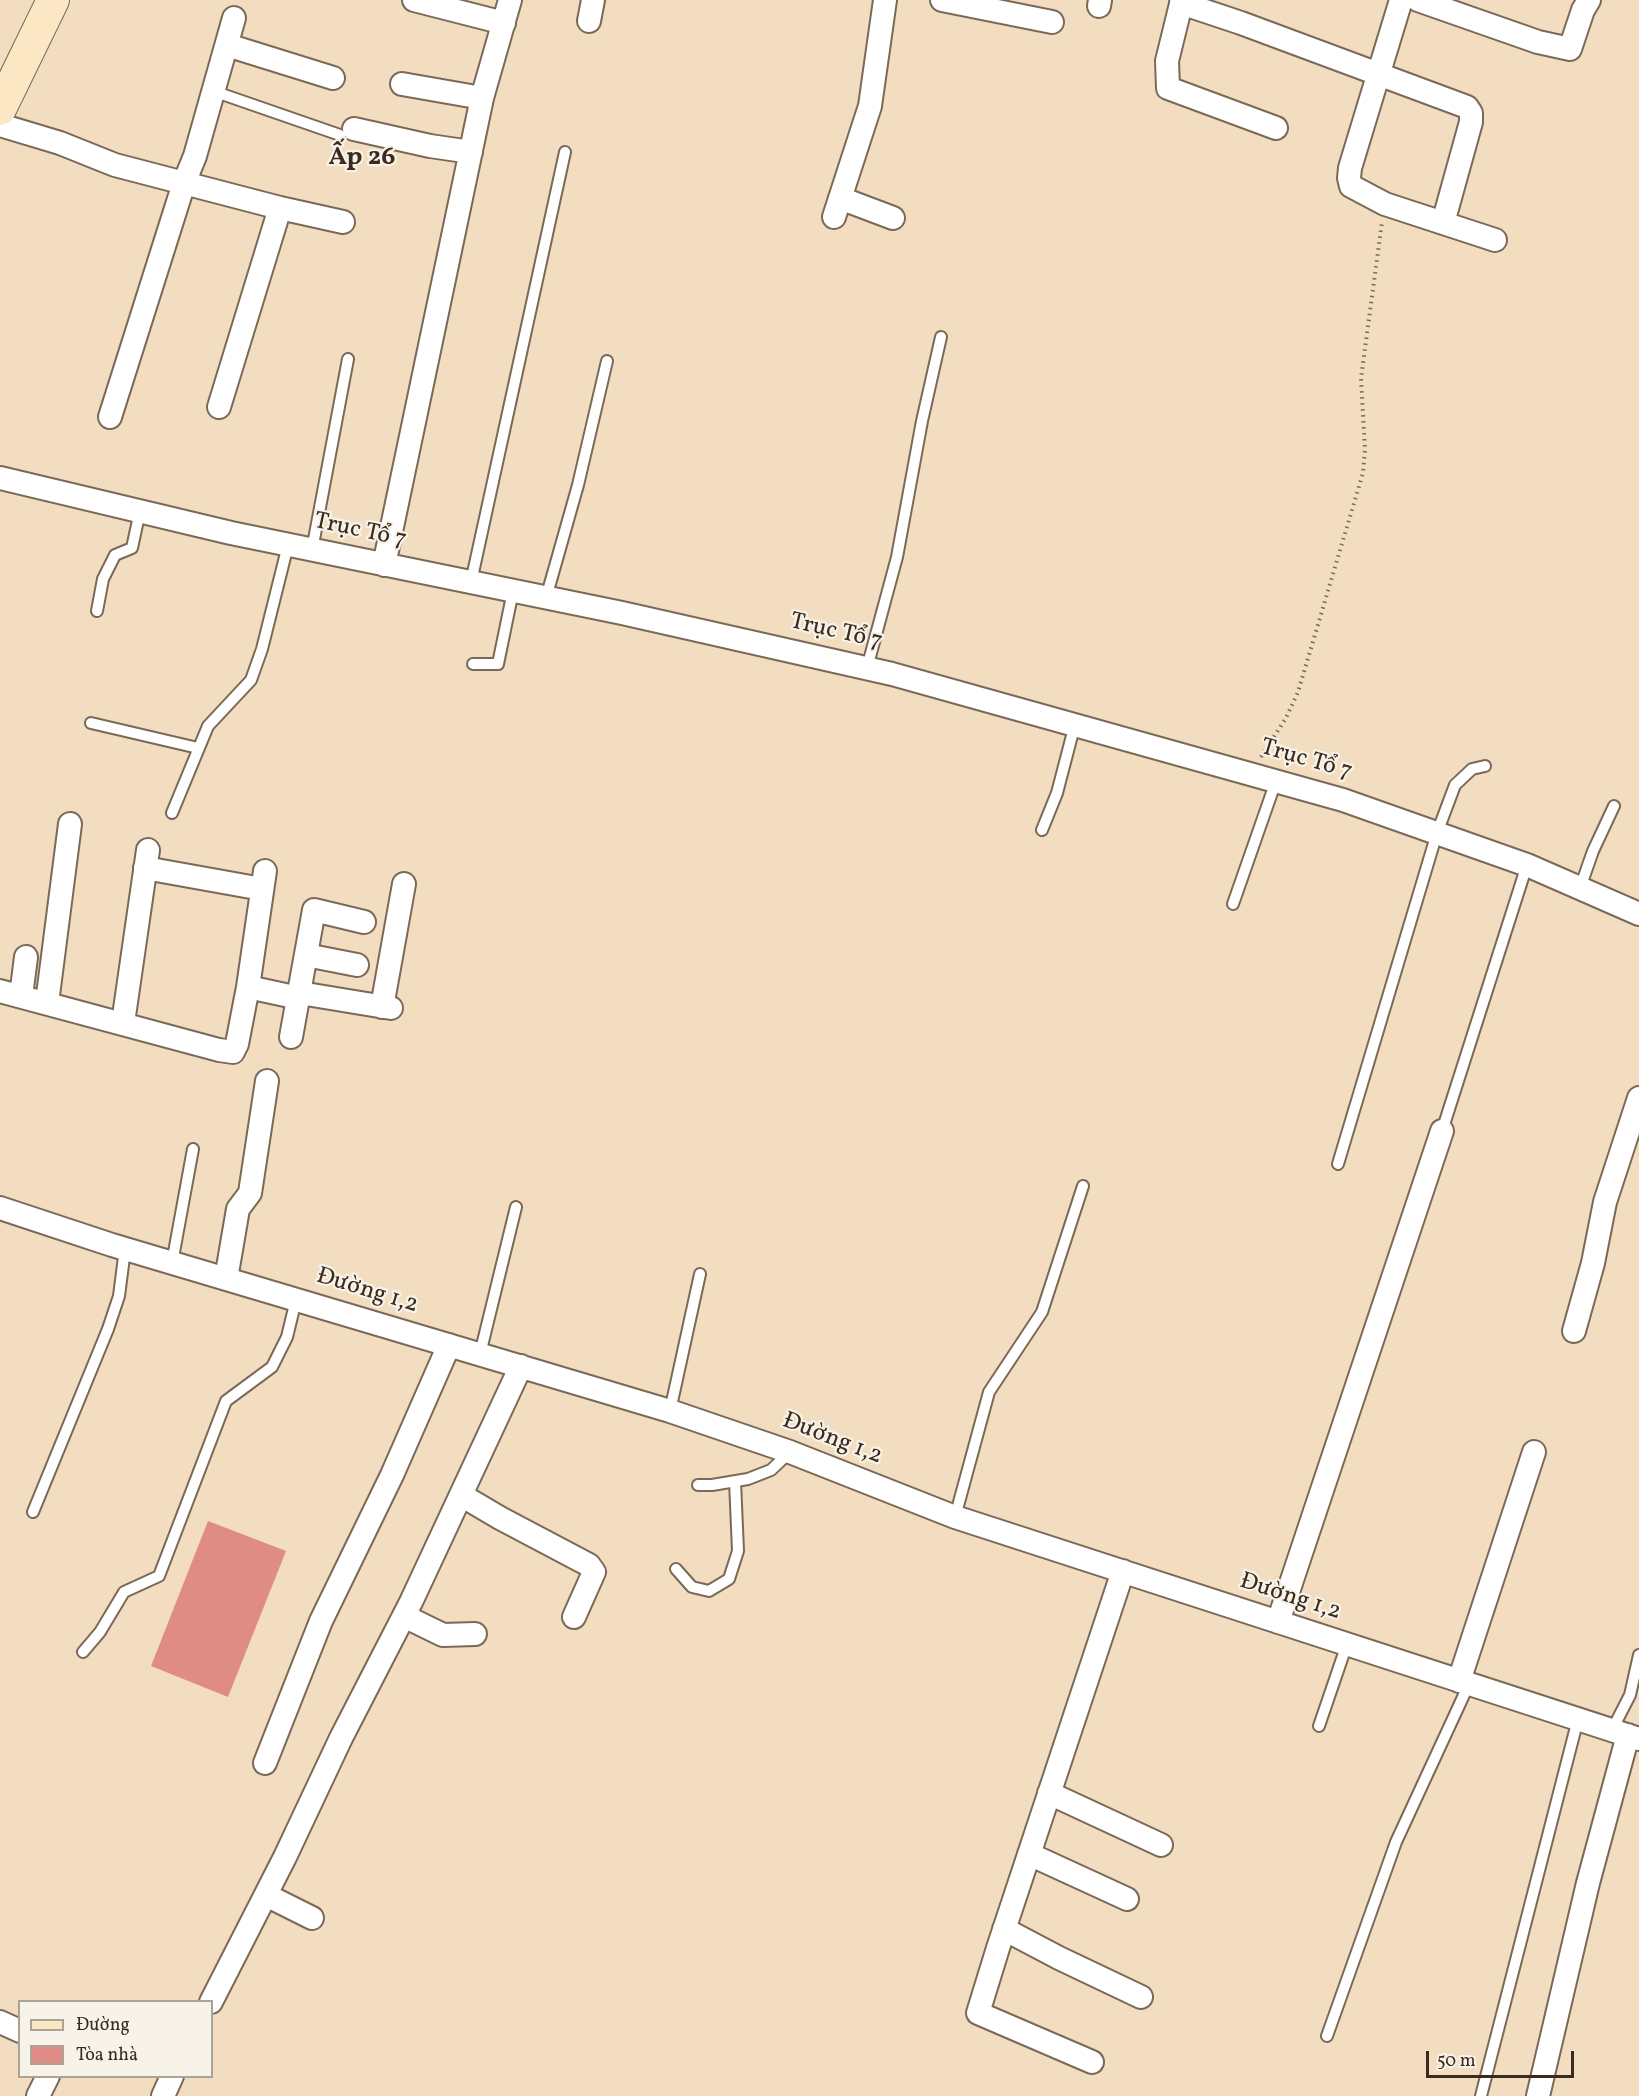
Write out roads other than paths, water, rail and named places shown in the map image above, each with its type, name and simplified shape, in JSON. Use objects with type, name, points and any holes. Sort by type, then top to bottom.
[{"type":"street","points":[[0,109],[53,0]]},
{"type":"street","points":[[414,0],[504,23]]},
{"type":"street","points":[[384,565],[482,98],[510,0]]},
{"type":"street","points":[[885,0],[870,106],[837,208],[893,218]]},
{"type":"street","points":[[942,0],[1052,22]]},
{"type":"street","points":[[1401,0],[1350,168],[1351,186],[1385,204],[1495,240]]},
{"type":"street","points":[[1418,0],[1538,42],[1570,49],[1583,10],[1589,0]]},
{"type":"street","points":[[1276,128],[1168,88],[1167,61],[1181,2],[1467,107],[1472,113],[1471,122],[1443,223]]},
{"type":"street","points":[[110,417],[184,183],[195,156],[234,18]]},
{"type":"street","points":[[227,45],[333,78]]},
{"type":"street","points":[[402,84],[482,98]]},
{"type":"street","points":[[0,125],[60,143],[115,165],[343,222]]},
{"type":"street","points":[[347,132],[471,152]]},
{"type":"street","points":[[219,407],[280,208]]},
{"type":"street","name":"Trục Tổ 7","points":[[0,478],[312,550],[546,597],[867,668],[1344,800],[1527,865],[1639,914]]},
{"type":"street","points":[[47,1002],[70,824]]},
{"type":"street","points":[[26,957],[10,994],[233,1052],[237,1044],[248,987],[263,880],[146,859],[123,1023]]},
{"type":"street","points":[[248,987],[387,1007],[404,884]]},
{"type":"street","points":[[291,1037],[314,910],[364,922]]},
{"type":"street","points":[[306,956],[357,965]]},
{"type":"street","points":[[226,1279],[238,1209],[250,1193],[267,1081]]},
{"type":"street","points":[[1574,1331],[1593,1263],[1605,1202],[1639,1098]]},
{"type":"street","points":[[1278,1622],[1442,1131]]},
{"type":"street","name":"Đường 1,2","points":[[0,1208],[125,1249],[670,1411],[790,1452],[955,1517],[1627,1735]]},
{"type":"street","points":[[265,1763],[321,1621],[393,1475],[449,1345]]},
{"type":"street","points":[[212,2000],[404,1616],[521,1366]]},
{"type":"street","points":[[1464,1682],[1534,1452]]},
{"type":"street","points":[[461,1495],[589,1565],[594,1572],[574,1617]]},
{"type":"street","points":[[1092,2062],[978,2013],[1123,1571]]},
{"type":"street","points":[[404,1616],[443,1635],[475,1634]]},
{"type":"street","points":[[1538,2096],[1588,1883],[1627,1735]]},
{"type":"street","points":[[1049,1793],[1161,1845]]},
{"type":"street","points":[[1029,1854],[1126,1899]]},
{"type":"street","points":[[266,1895],[312,1918]]},
{"type":"street","points":[[1004,1929],[1141,1997]]},
{"type":"street","points":[[0,2022],[18,2030]]},
{"type":"street","points":[[38,2096],[47,2078]]},
{"type":"street","points":[[163,2096],[171,2078]]},
{"type":"lane","points":[[213,92],[347,132]]},
{"type":"lane","points":[[471,582],[565,152]]},
{"type":"lane","points":[[867,668],[897,557],[922,421],[941,337]]},
{"type":"lane","points":[[312,550],[348,359]]},
{"type":"lane","points":[[546,597],[578,485],[607,361]]},
{"type":"lane","points":[[97,611],[103,579],[115,555],[132,548],[140,511]]},
{"type":"lane","points":[[172,813],[208,726],[251,680],[262,649],[288,544]]},
{"type":"lane","points":[[472,663],[498,664],[513,591]]},
{"type":"lane","points":[[91,723],[198,748]]},
{"type":"lane","points":[[1042,830],[1057,793],[1075,724]]},
{"type":"lane","points":[[1338,1164],[1437,833],[1455,785],[1472,769],[1485,766]]},
{"type":"lane","points":[[1233,904],[1276,781]]},
{"type":"lane","points":[[1580,888],[1593,851],[1614,806]]},
{"type":"lane","points":[[1442,1131],[1527,865]]},
{"type":"lane","points":[[172,1263],[193,1149]]},
{"type":"lane","points":[[955,1517],[989,1392],[1042,1312],[1083,1186]]},
{"type":"lane","points":[[480,1354],[516,1207]]},
{"type":"lane","points":[[33,1512],[120,1296],[125,1249]]},
{"type":"lane","points":[[670,1411],[700,1274]]},
{"type":"lane","points":[[83,1652],[100,1632],[124,1592],[159,1576],[226,1401],[272,1367],[287,1338],[296,1300]]},
{"type":"lane","points":[[698,1485],[748,1479],[771,1470],[790,1452]]},
{"type":"lane","points":[[676,1569],[692,1587],[709,1591],[729,1579],[738,1551],[735,1481]]},
{"type":"lane","points":[[1319,1726],[1347,1644]]},
{"type":"lane","points":[[1627,1735],[1630,1695],[1639,1655]]},
{"type":"lane","points":[[1328,2036],[1396,1842],[1464,1682]]},
{"type":"lane","points":[[1481,2096],[1578,1719]]},
{"type":"district","name":"Ấp 26","points":[[362,159]]}]
